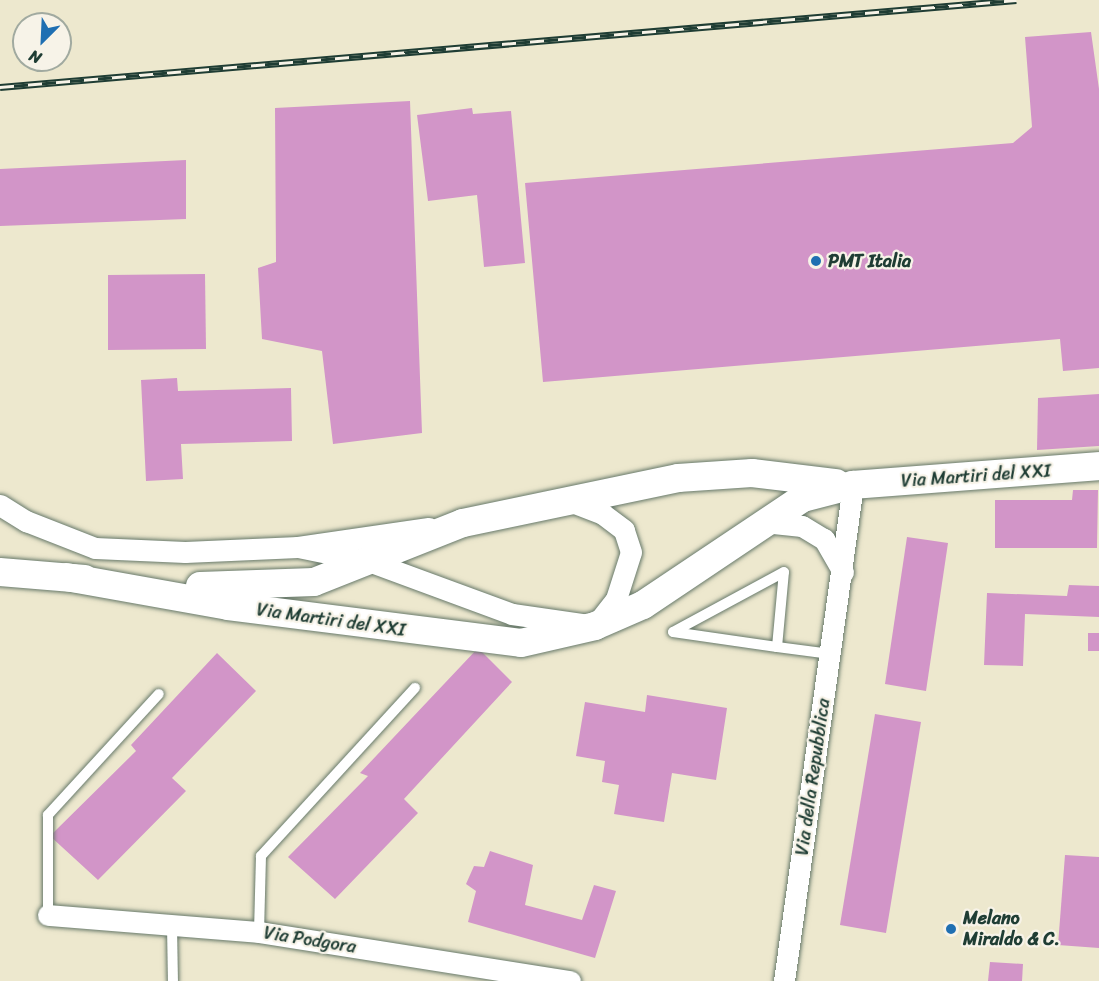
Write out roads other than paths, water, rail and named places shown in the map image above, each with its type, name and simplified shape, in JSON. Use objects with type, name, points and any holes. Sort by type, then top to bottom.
[{"type":"street","name":"Via Martiri del XXI","points":[[66,577],[448,636],[521,643],[595,626],[676,585],[764,522],[803,498],[853,485],[1099,466]]},
{"type":"street","name":"Via Martiri del XXI","points":[[298,547],[463,523],[678,478],[752,473],[853,485]]},
{"type":"street","name":"Via della Repubblica","points":[[784,981],[843,572],[853,485]]},
{"type":"street","points":[[0,504],[26,521],[95,548],[185,552],[298,547],[371,562],[512,614],[595,626],[616,599],[631,552],[624,530],[603,514],[571,502]]},
{"type":"street","points":[[764,522],[802,526],[824,539],[843,572]]},
{"type":"street","name":"Via Martiri del XXI","points":[[0,573],[257,588],[314,582],[371,562],[463,523]]},
{"type":"street","name":"Via Podgora","points":[[48,915],[258,932],[570,981]]},
{"type":"lane","points":[[777,647],[783,572],[673,632],[777,647],[831,654]]},
{"type":"lane","points":[[258,932],[261,856],[415,688]]},
{"type":"lane","points":[[48,915],[48,815],[159,694]]},
{"type":"lane","points":[[172,926],[173,981]]},
{"type":"railway","points":[[0,87],[1016,0]]},
{"type":"place","name":"PMT Italia","points":[[816,261]]},
{"type":"place","name":"Melano Miraldo & C.","points":[[951,929]]}]
